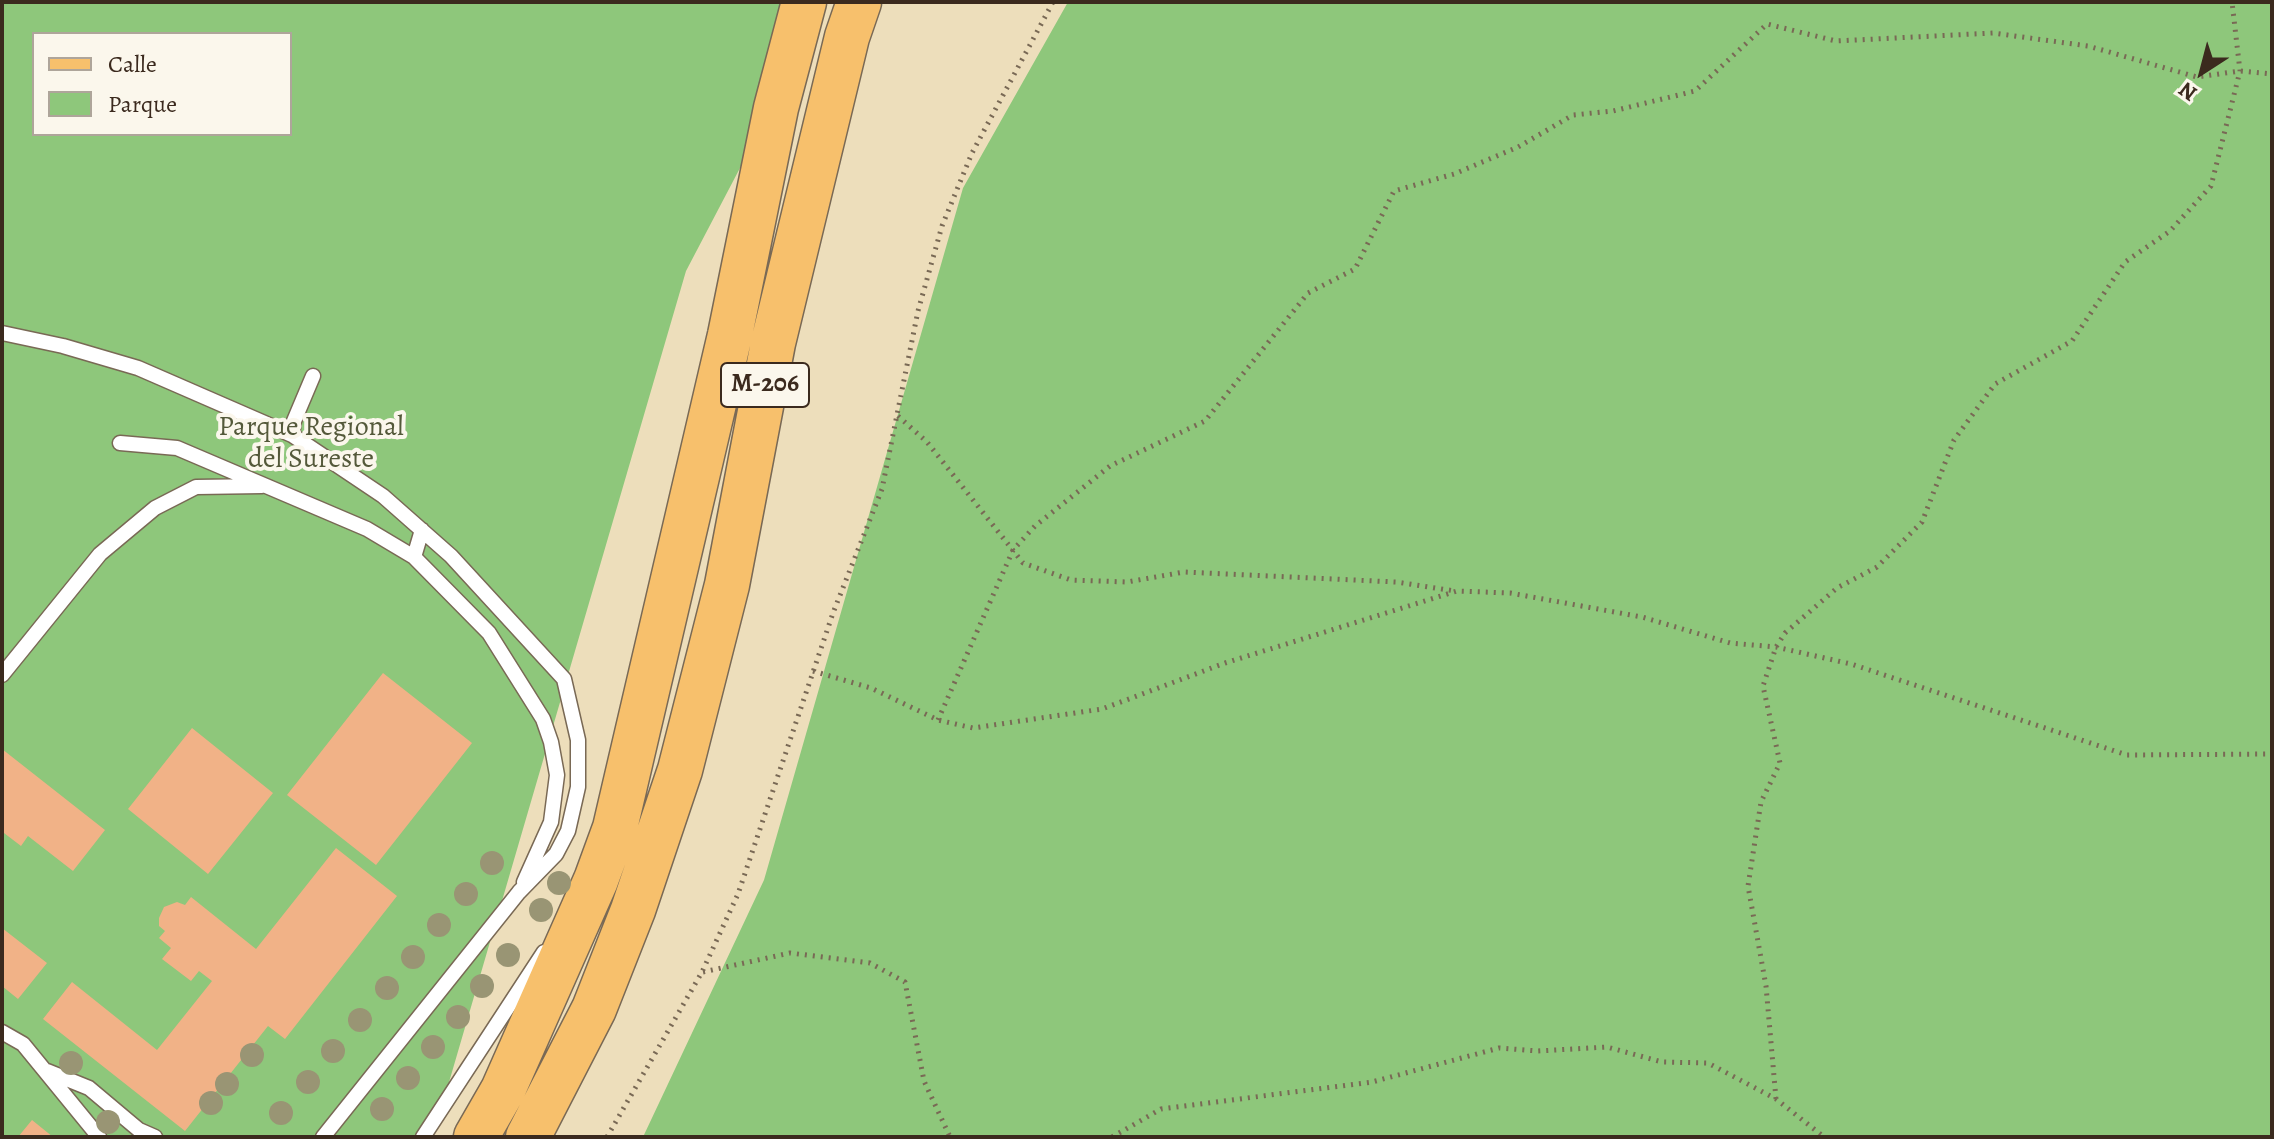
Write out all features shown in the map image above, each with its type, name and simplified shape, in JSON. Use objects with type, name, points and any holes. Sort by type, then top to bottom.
[{"type":"main road","name":"M-206","points":[[476,1137],[503,1090],[596,880],[615,828],[730,335],[776,108],[804,2]]},
{"type":"main road","name":"M-206","points":[[528,1137],[594,1009],[633,910],[680,770],[727,585],[773,343],[847,37],[859,2]]},
{"type":"lane","points":[[2,333],[63,346],[138,368],[292,435],[383,496],[451,556],[564,679],[578,740],[578,787],[568,831],[556,854],[519,892],[323,1137]]},
{"type":"lane","points":[[292,435],[294,421],[313,376]]},
{"type":"lane","points":[[120,443],[177,448],[367,529],[414,557],[489,633],[543,719],[557,775],[551,822],[519,892]]},
{"type":"lane","points":[[2,675],[100,554],[155,508],[196,487],[266,486]]},
{"type":"lane","points":[[414,557],[422,530]]},
{"type":"lane","points":[[423,1137],[521,983],[596,880]]},
{"type":"lane","points":[[2,1032],[23,1044],[99,1137]]},
{"type":"lane","points":[[47,1071],[89,1088],[139,1130],[155,1137]]},
{"type":"path","points":[[607,1137],[702,972],[738,894],[813,671],[882,489],[918,311],[942,226],[972,153],[1053,2]]},
{"type":"path","points":[[1776,1099],[1766,986],[1748,886],[1761,802],[1780,763],[1763,686],[1776,647],[1785,633],[1837,588],[1877,567],[1922,522],[1954,440],[1995,384],[2072,341],[2125,262],[2170,231],[2211,186],[2240,71],[2232,2]]},
{"type":"path","points":[[938,720],[1013,550],[1035,526],[1110,466],[1205,421],[1308,293],[1355,269],[1394,191],[1454,174],[1518,147],[1573,115],[1613,111],[1695,91],[1767,24],[1836,41],[1993,33],[2088,46],[2197,77],[2240,71],[2272,74]]},
{"type":"path","points":[[897,415],[927,442],[1023,563],[1071,580],[1127,582],[1184,572],[1396,582],[1457,591],[1510,593],[1642,617],[1730,643],[1776,647],[1851,664],[2127,755],[2272,754]]},
{"type":"path","points":[[813,671],[871,688],[938,720],[973,728],[1102,709],[1225,663],[1457,591]]},
{"type":"path","points":[[702,972],[790,953],[870,963],[905,982],[924,1081],[950,1137]]},
{"type":"path","points":[[1112,1137],[1161,1109],[1372,1082],[1499,1048],[1538,1051],[1607,1047],[1662,1062],[1708,1063],[1776,1099],[1824,1137]]},
{"type":"green space","name":"Parque Regional del Sureste","points":[[2,2],[827,2],[686,271],[433,1137],[2,1137]]},
{"type":"green space","points":[[1068,2],[2272,2],[2272,1137],[643,1137],[764,880],[963,188]]},
{"type":"building","points":[[383,673],[472,743],[376,865],[287,795]]},
{"type":"building","points":[[192,728],[273,793],[208,874],[128,809]]},
{"type":"building","points":[[2,749],[105,830],[73,871],[28,836],[21,846],[4,833],[2,835]]},
{"type":"building","points":[[336,848],[397,896],[285,1039],[268,1026],[185,1131],[43,1019],[72,982],[157,1050],[212,981],[199,971],[191,981],[162,959],[171,948],[159,938],[165,931],[159,926],[164,907],[177,902],[185,905],[191,897],[256,949]]},
{"type":"building","points":[[2,928],[47,963],[18,999],[2,986]]},
{"type":"building","points":[[32,1120],[53,1137],[18,1137]]}]
